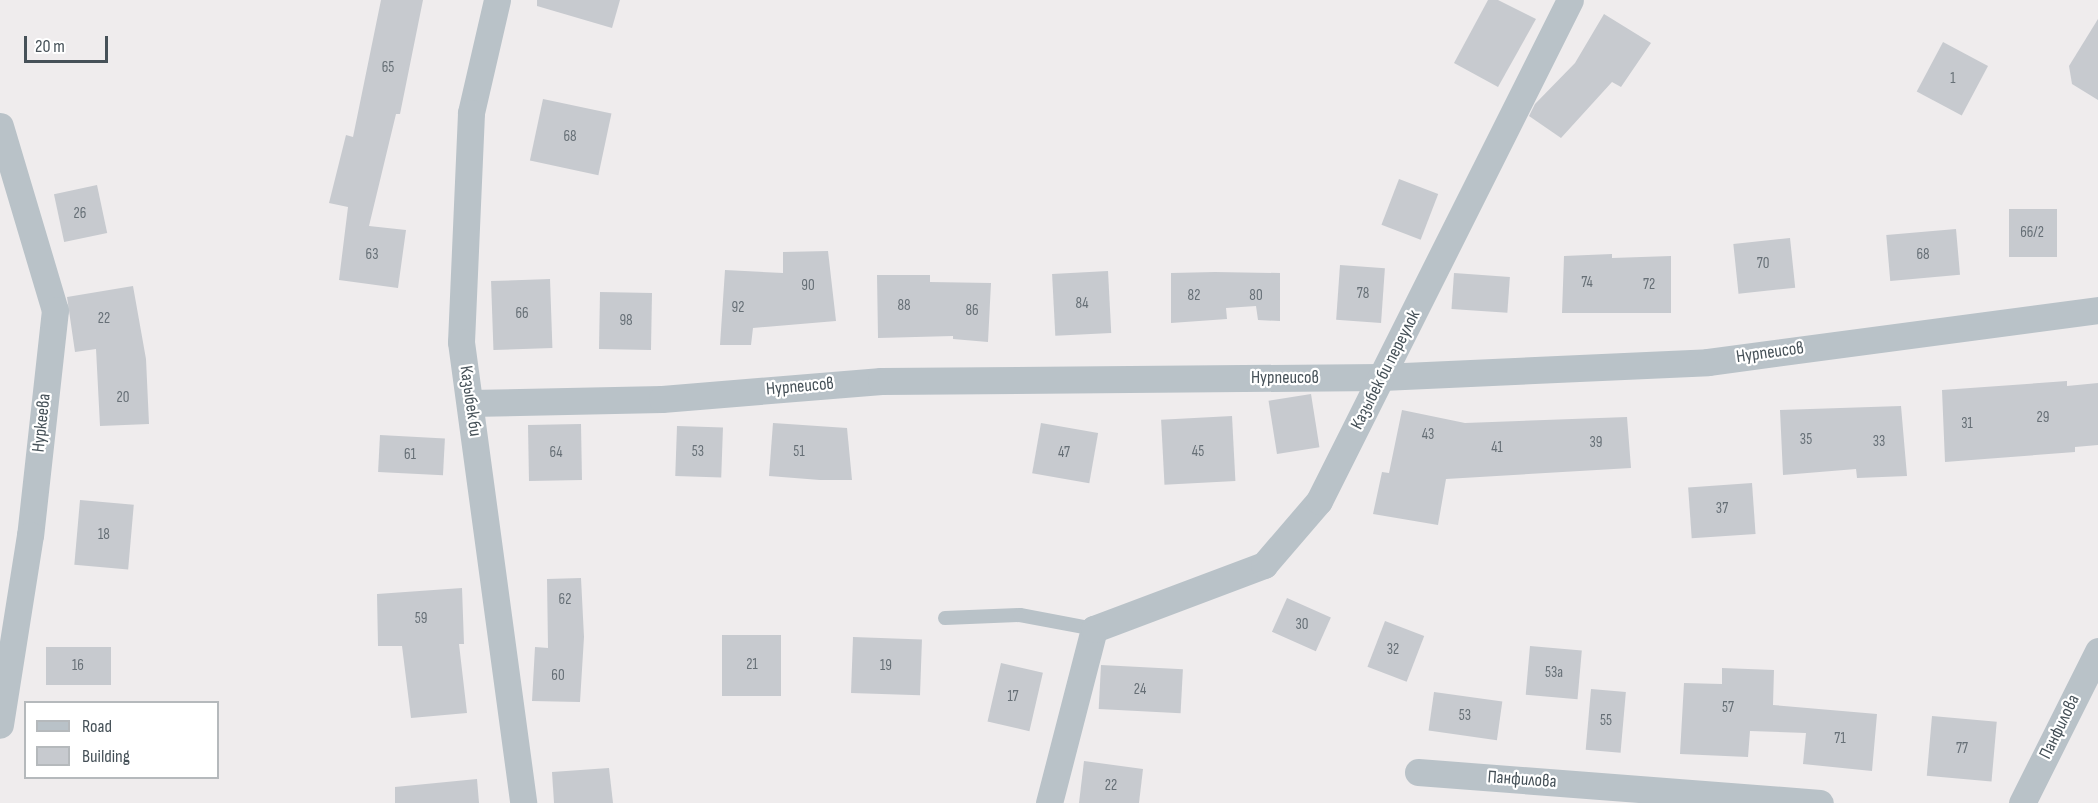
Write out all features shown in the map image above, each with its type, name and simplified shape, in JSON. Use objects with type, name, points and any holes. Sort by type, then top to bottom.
[{"type":"street","name":"Казыбек би","points":[[497,0],[471,113],[462,342],[523,803]]},
{"type":"street","name":"Казыбек би переулок","points":[[1094,629],[1264,565],[1319,501],[1570,0]]},
{"type":"street","name":"Нуркеева","points":[[0,126],[55,310],[30,535],[0,725]]},
{"type":"street","name":"Нурпеисов","points":[[470,403],[662,399],[881,381],[1382,377],[1708,362],[2098,310]]},
{"type":"street","points":[[1049,803],[1094,629]]},
{"type":"street","name":"Панфилова","points":[[2022,803],[2098,651]]},
{"type":"street","name":"Панфилова","points":[[1418,772],[1625,795],[1820,803]]},
{"type":"lane","points":[[945,618],[1020,615],[1094,629]]},
{"type":"building","points":[[381,0],[423,0],[400,114],[396,114],[369,226],[406,230],[398,288],[339,280],[348,207],[329,203],[346,135],[353,137]]},
{"type":"building","points":[[537,0],[620,0],[612,28],[537,6]]},
{"type":"building","points":[[1488,0],[1498,0],[1536,19],[1498,87],[1454,63]]},
{"type":"building","points":[[1604,14],[1651,43],[1621,87],[1612,82],[1561,138],[1529,116],[1535,104],[1575,63]]},
{"type":"building","points":[[2098,19],[2098,100],[2072,84],[2069,66]]},
{"type":"building","points":[[1943,42],[1988,66],[1962,115],[1917,91]]},
{"type":"building","points":[[543,99],[611,114],[598,175],[530,161]]},
{"type":"building","points":[[1399,179],[1438,194],[1421,240],[1381,225]]},
{"type":"building","points":[[97,185],[107,233],[64,242],[54,194]]},
{"type":"building","points":[[2009,209],[2057,209],[2057,257],[2009,257]]},
{"type":"building","points":[[1956,229],[1960,275],[1890,281],[1886,235]]},
{"type":"building","points":[[1790,238],[1795,288],[1739,294],[1733,244]]},
{"type":"building","points":[[828,251],[836,321],[753,328],[751,345],[720,345],[725,270],[783,273],[783,252]]},
{"type":"building","points":[[1612,254],[1612,258],[1671,256],[1671,313],[1562,313],[1564,256]]},
{"type":"building","points":[[1340,265],[1385,268],[1381,323],[1336,320]]},
{"type":"building","points":[[1108,271],[1111,333],[1055,336],[1052,274]]},
{"type":"building","points":[[1171,273],[1280,273],[1280,321],[1258,320],[1256,306],[1226,308],[1227,319],[1171,323]]},
{"type":"building","points":[[1454,273],[1510,277],[1507,313],[1451,309]]},
{"type":"building","points":[[877,275],[930,275],[930,282],[991,283],[988,342],[953,339],[953,336],[878,338]]},
{"type":"building","points":[[550,279],[552,348],[493,350],[491,281]]},
{"type":"building","points":[[133,286],[146,359],[149,424],[100,426],[96,349],[75,352],[67,297]]},
{"type":"building","points":[[600,292],[652,293],[651,350],[599,349]]},
{"type":"building","points":[[2067,381],[2067,386],[2098,383],[2098,445],[2075,447],[2075,452],[1945,462],[1942,390]]},
{"type":"building","points":[[1311,394],[1319,447],[1277,454],[1269,401]]},
{"type":"building","points":[[1901,406],[1907,476],[1857,478],[1856,469],[1783,475],[1780,410]]},
{"type":"building","points":[[1402,410],[1465,423],[1627,417],[1631,468],[1446,479],[1438,525],[1373,514],[1382,472],[1389,473]]},
{"type":"building","points":[[1232,416],[1235,481],[1164,485],[1161,420]]},
{"type":"building","points":[[773,423],[847,428],[852,480],[769,476]]},
{"type":"building","points":[[1041,423],[1098,433],[1089,483],[1032,473]]},
{"type":"building","points":[[581,424],[582,480],[529,481],[528,425]]},
{"type":"building","points":[[677,426],[723,428],[721,478],[675,476]]},
{"type":"building","points":[[380,435],[445,438],[443,475],[378,472]]},
{"type":"building","points":[[1752,483],[1756,534],[1692,538],[1688,487]]},
{"type":"building","points":[[80,500],[134,505],[128,569],[74,565]]},
{"type":"building","points":[[581,578],[584,637],[580,702],[532,701],[535,647],[548,648],[547,579]]},
{"type":"building","points":[[462,588],[464,644],[459,644],[467,713],[411,718],[402,646],[378,646],[377,594]]},
{"type":"building","points":[[1287,598],[1331,618],[1316,651],[1272,632]]},
{"type":"building","points":[[1385,621],[1424,636],[1407,682],[1367,667]]},
{"type":"building","points":[[722,635],[781,635],[781,696],[722,696]]},
{"type":"building","points":[[853,637],[922,639],[920,695],[851,693]]},
{"type":"building","points":[[1530,646],[1582,651],[1578,699],[1526,695]]},
{"type":"building","points":[[46,647],[111,647],[111,685],[46,685]]},
{"type":"building","points":[[1001,663],[1043,673],[1029,731],[988,721]]},
{"type":"building","points":[[1101,665],[1183,669],[1181,713],[1099,709]]},
{"type":"building","points":[[1722,668],[1774,670],[1773,705],[1877,714],[1872,771],[1803,764],[1806,733],[1750,731],[1748,757],[1680,754],[1684,683],[1722,684]]},
{"type":"building","points":[[1591,689],[1626,692],[1621,753],[1586,750]]},
{"type":"building","points":[[1434,692],[1502,702],[1497,740],[1429,731]]},
{"type":"building","points":[[1932,716],[1997,722],[1992,781],[1927,776]]},
{"type":"building","points":[[1084,761],[1143,769],[1139,803],[1079,803]]},
{"type":"building","points":[[609,768],[613,803],[554,803],[552,772]]},
{"type":"building","points":[[477,779],[479,803],[395,803],[395,787]]}]
